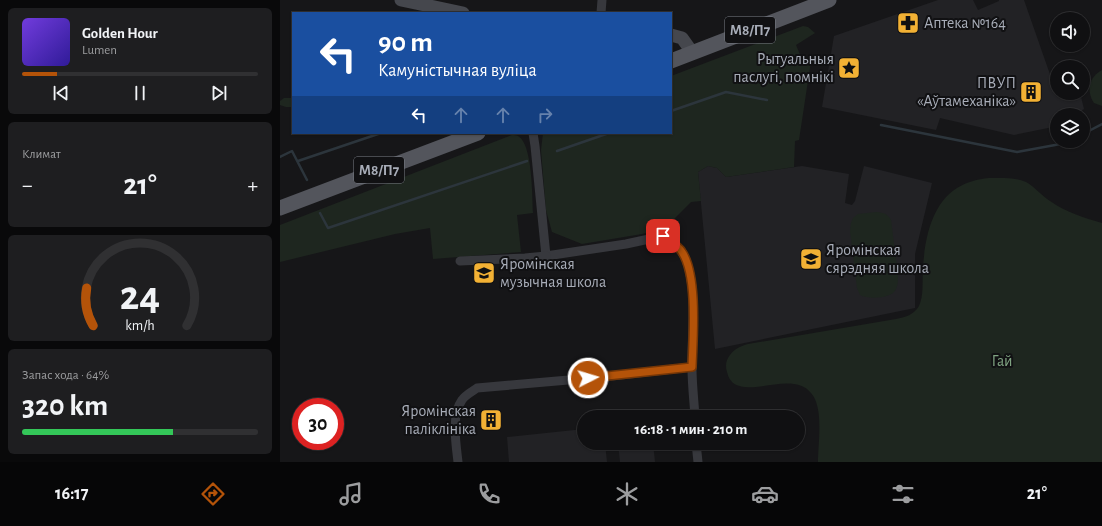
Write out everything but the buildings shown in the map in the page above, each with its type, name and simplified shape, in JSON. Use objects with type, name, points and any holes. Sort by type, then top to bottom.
[{"type":"main road","name":"М8/П7","points":[[672,60],[828,0]]},
{"type":"main road","name":"М8/П7","points":[[280,208],[475,134]]},
{"type":"street","points":[[401,0],[458,12]]},
{"type":"street","points":[[601,12],[602,0]]},
{"type":"street","points":[[672,35],[682,38],[692,52]]},
{"type":"street","points":[[532,134],[535,146],[546,256]]},
{"type":"street","points":[[460,261],[546,256],[626,244],[663,236],[678,247],[686,260],[692,287],[692,367],[695,410]]},
{"type":"street","points":[[458,462],[455,439],[457,411],[462,399],[477,388],[603,377],[692,367]]},
{"type":"street","points":[[697,450],[698,462]]},
{"type":"shaded area","points":[[938,0],[973,0],[978,10],[999,0],[1024,0],[1050,74],[1050,100],[1082,100],[1084,108],[1050,108],[1050,128],[1014,135],[940,118],[936,130],[822,107],[834,36]]},
{"type":"shaded area","name":"Яромінская сярэдняя школа","points":[[708,166],[717,168],[726,177],[802,166],[849,174],[845,203],[852,205],[855,201],[864,166],[932,183],[915,254],[915,308],[715,349],[698,172]]},
{"type":"shaded area","points":[[577,430],[577,450],[606,450],[607,462],[509,462],[507,437]]},
{"type":"shaded area","points":[[619,450],[654,450],[655,462],[620,462]]},
{"type":"green space","points":[[803,26],[808,27],[815,33],[796,45],[804,64],[811,61],[799,140],[795,141],[794,167],[726,177],[717,168],[708,166],[698,172],[701,201],[691,202],[672,221],[661,229],[642,234],[582,244],[552,232],[546,210],[541,150],[543,134],[672,134],[672,76]]},
{"type":"green space","points":[[1102,70],[1102,106],[1094,103],[1090,94],[1090,85],[1094,76]]},
{"type":"green space","points":[[284,98],[292,98],[292,107],[280,105],[280,101]]},
{"type":"green space","points":[[512,135],[518,136],[523,141],[527,149],[532,184],[533,213],[517,215],[521,252],[433,259],[430,228],[395,234],[280,262],[280,225]]},
{"type":"green space","name":"Гай","points":[[989,178],[1021,180],[1032,186],[1056,205],[1082,217],[1102,223],[1102,462],[818,462],[819,416],[818,407],[811,393],[802,386],[790,384],[752,387],[741,386],[732,382],[727,372],[726,363],[729,357],[736,349],[748,344],[896,319],[912,314],[919,306],[922,297],[925,248],[927,236],[935,214],[948,195],[957,188],[972,181]]},
{"type":"green space","points":[[876,212],[885,214],[891,220],[898,284],[894,292],[891,294],[872,298],[860,295],[857,288],[850,231],[853,218],[858,214]]},
{"type":"waterway","points":[[672,111],[726,92],[767,100]]},
{"type":"waterway","points":[[1090,130],[1102,124]]},
{"type":"waterway","points":[[881,125],[1017,152],[1050,146]]},
{"type":"waterway","points":[[298,161],[378,134]]},
{"type":"waterway","points":[[557,151],[606,134]]},
{"type":"waterway","points":[[280,157],[292,151],[307,180]]},
{"type":"waterway","points":[[320,213],[328,228],[527,161]]},
{"type":"place","name":"Аптека №164","points":[[908,23]]},
{"type":"place","name":"Рытуальныя паслугі, помнікі","points":[[849,68]]},
{"type":"place","name":"ПВУП «Аўтамеханіка»","points":[[1031,92]]},
{"type":"place","name":"Яромінская сярэдняя школа","points":[[811,259]]},
{"type":"place","name":"Яромінская музычная школа","points":[[484,273]]},
{"type":"place","name":"Яромінская паліклініка","points":[[491,420]]},
{"type":"route","points":[[588,378],[692,367],[693,314],[692,287],[689,272],[682,251],[663,236]]}]
